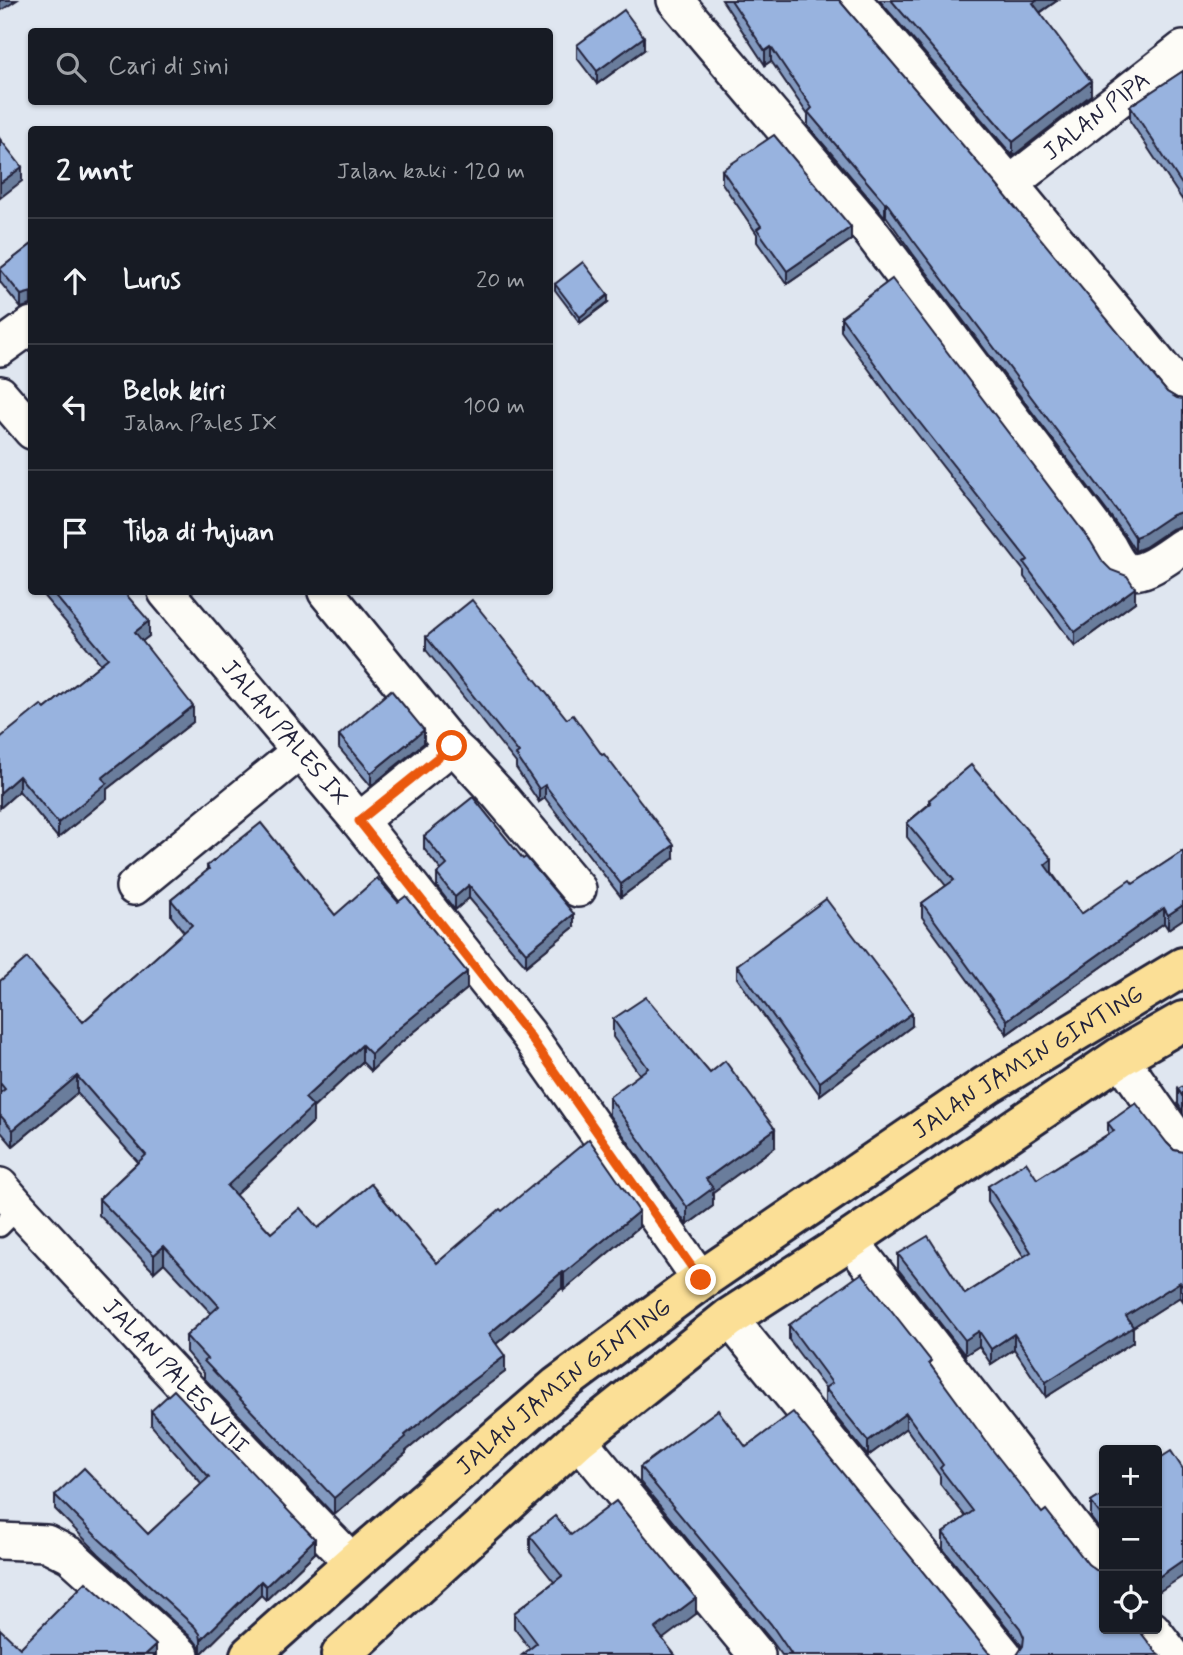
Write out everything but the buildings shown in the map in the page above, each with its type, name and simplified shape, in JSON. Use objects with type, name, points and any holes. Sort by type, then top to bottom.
[{"type":"highway","name":"JALAN JAMIN GINTING","points":[[250,1655],[558,1386],[701,1280],[987,1085],[1183,967]]},
{"type":"highway","name":"JALAN JAMIN GINTING","points":[[348,1653],[578,1439],[729,1318],[850,1240],[1120,1057],[1183,1021]]},
{"type":"street","points":[[675,0],[867,227],[1120,566],[1133,572],[1146,570],[1183,547]]},
{"type":"street","points":[[853,0],[1183,393]]},
{"type":"street","name":"JALAN PIPA","points":[[1010,184],[1183,48]]},
{"type":"street","points":[[0,348],[28,328]]},
{"type":"street","points":[[0,394],[28,426]]},
{"type":"street","name":"JALAN PALES IX","points":[[169,595],[359,821],[528,1034],[701,1280]]},
{"type":"street","points":[[328,595],[452,746],[499,795],[578,889]]},
{"type":"street","points":[[359,821],[452,746]]},
{"type":"street","points":[[134,887],[300,751]]},
{"type":"street","points":[[1120,1057],[1183,1147]]},
{"type":"street","name":"JALAN PALES VIII","points":[[6,1207],[353,1563]]},
{"type":"street","points":[[850,1240],[1099,1561]]},
{"type":"street","points":[[729,1318],[1004,1655]]},
{"type":"street","points":[[578,1439],[757,1655]]},
{"type":"street","points":[[0,1541],[46,1543],[70,1555],[181,1655]]},
{"type":"street","points":[[1156,1634],[1172,1655]]},
{"type":"route","points":[[452,746],[359,821],[528,1034],[701,1280]]}]
